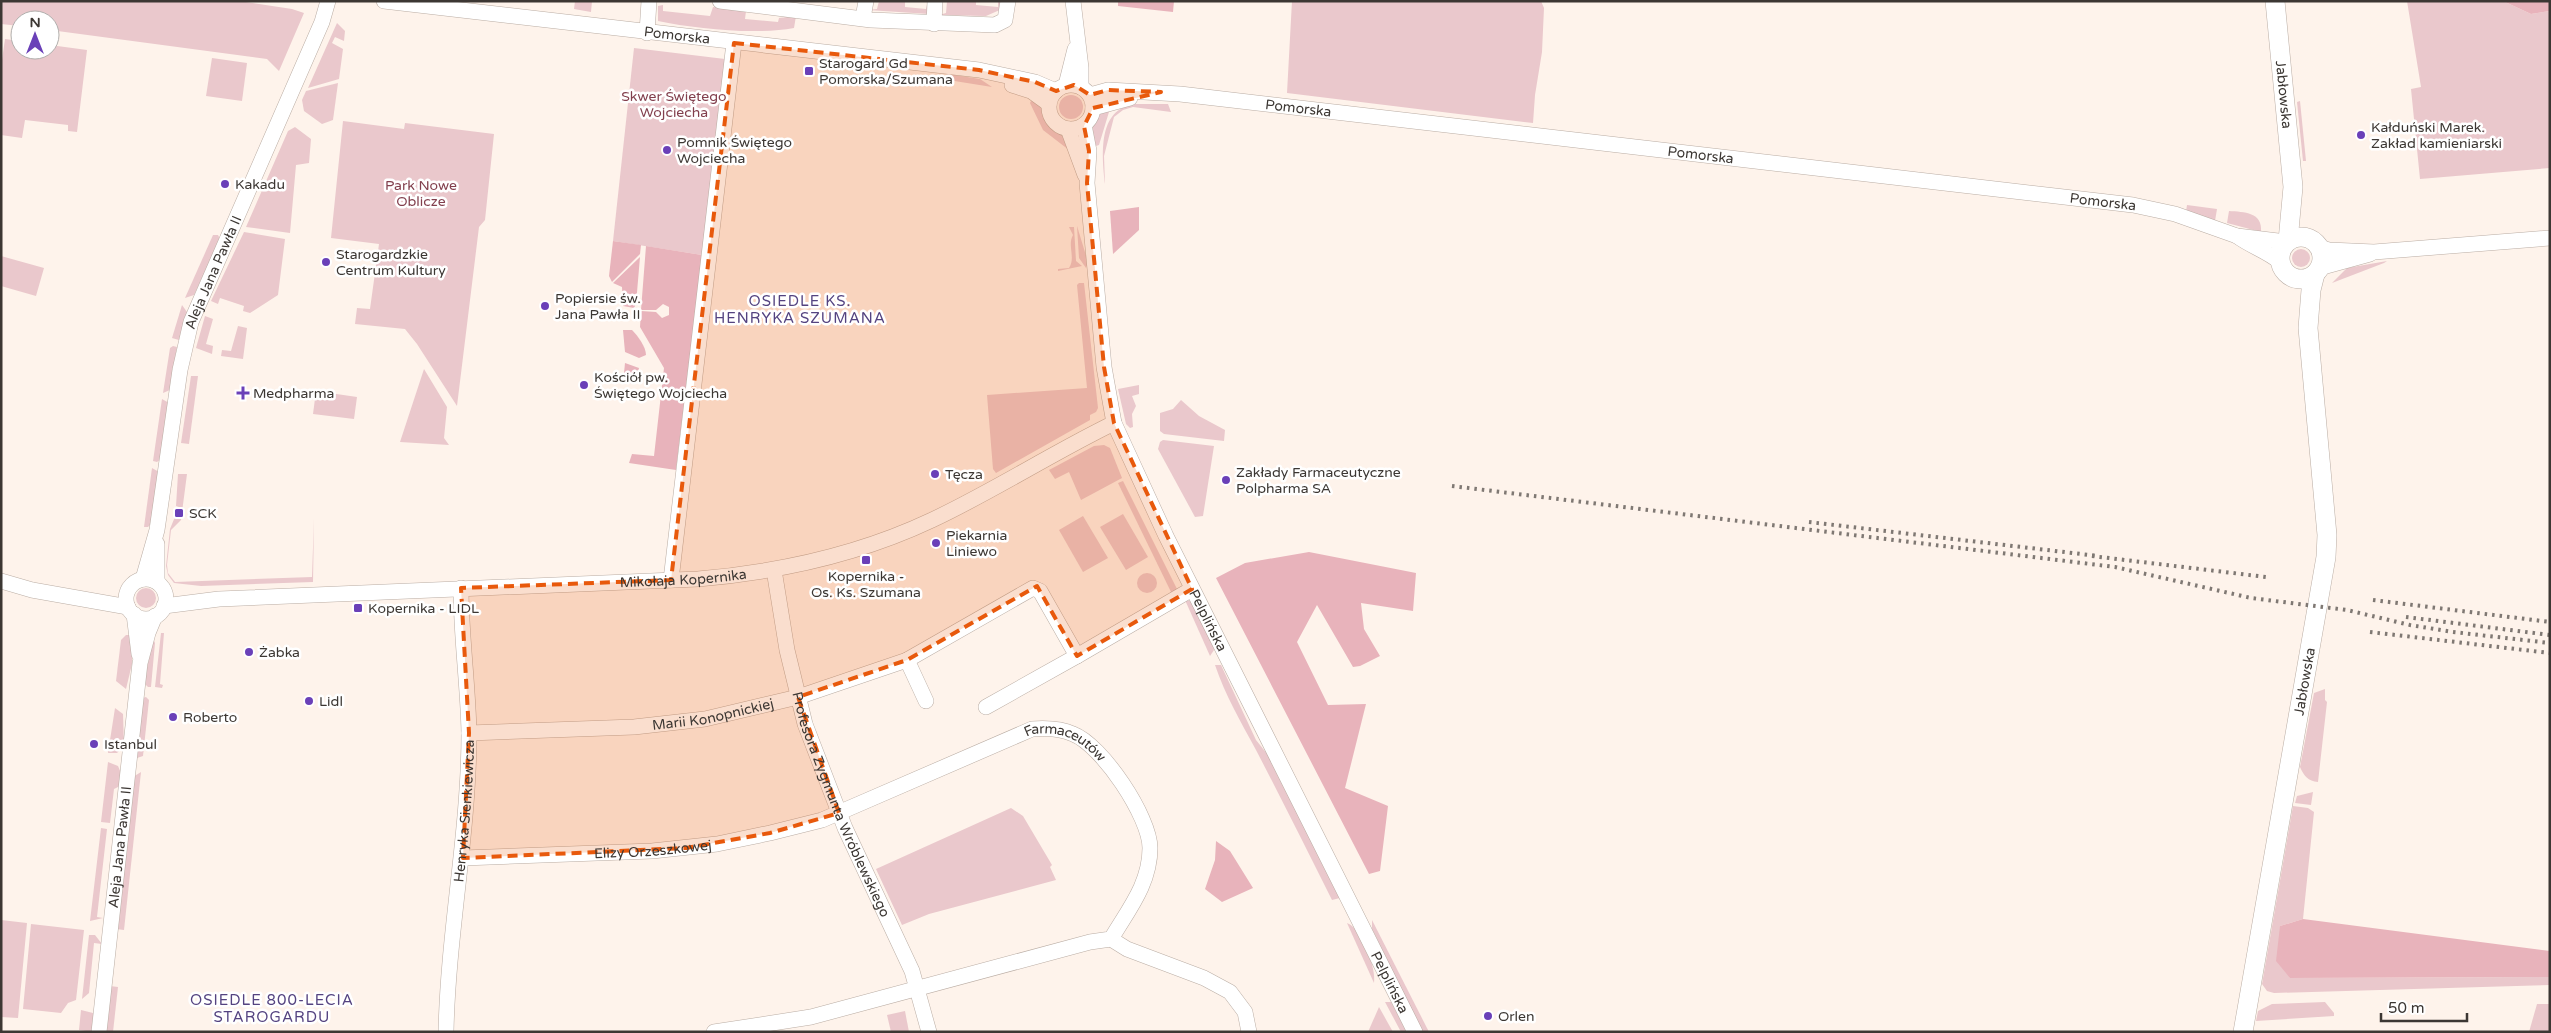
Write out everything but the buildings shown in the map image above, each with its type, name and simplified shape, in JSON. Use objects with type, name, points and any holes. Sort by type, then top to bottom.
[{"type":"main road","name":"Jabłowska","points":[[2275,1],[2294,187],[2306,230],[2315,243]]},
{"type":"main road","name":"Jabłowska","points":[[2287,242],[2294,187]]},
{"type":"main road","points":[[2300,237],[2315,243],[2322,257],[2317,271],[2303,279],[2285,269],[2281,252],[2287,242],[2300,237]]},
{"type":"main road","name":"Jabłowska","points":[[2285,269],[2308,328]]},
{"type":"main road","name":"Jabłowska","points":[[2243,1032],[2326,557],[2327,535],[2308,328],[2311,290],[2317,271]]},
{"type":"street","name":"Aleja Jana Pawła II","points":[[154,584],[157,530],[180,370],[191,322],[322,22],[328,1]]},
{"type":"street","name":"Pomorska","points":[[384,1],[970,70],[1031,91],[1057,93]]},
{"type":"street","points":[[646,33],[649,1]]},
{"type":"street","points":[[722,1],[799,6],[862,18],[934,24],[995,25],[1005,20],[1008,1]]},
{"type":"street","points":[[862,18],[866,1]]},
{"type":"street","points":[[934,24],[935,1]]},
{"type":"street","points":[[1073,1],[1081,68],[1092,114],[1084,125],[1068,129],[1060,126],[1053,120],[1057,93],[1077,42]]},
{"type":"street","points":[[671,580],[734,43]]},
{"type":"street","name":"Pomorska","points":[[1088,97],[1108,90],[1161,92],[2133,205],[2176,214],[2236,236],[2287,242]]},
{"type":"street","points":[[1057,93],[1088,97]]},
{"type":"street","name":"Pelplińska","points":[[1084,125],[1090,151],[1087,184],[1104,367],[1114,423],[1131,465],[1192,589],[1415,1032]]},
{"type":"street","name":"Pelplińska","points":[[1068,129],[1087,184]]},
{"type":"street","name":"Pomorska","points":[[2236,236],[2252,247],[2269,254],[2285,269]]},
{"type":"street","points":[[2315,243],[2329,250],[2374,252],[2550,238]]},
{"type":"street","points":[[2317,271],[2374,252]]},
{"type":"street","name":"Mikołaja Kopernika","points":[[130,605],[148,618],[160,611],[219,599],[671,580],[728,576],[774,570],[857,550],[910,530],[949,512],[1114,423]]},
{"type":"street","name":"Profesora Zygmunta Wróblewskiego","points":[[774,570],[787,650],[805,724],[839,813],[912,971],[929,1032]]},
{"type":"street","points":[[1,581],[32,590],[130,605],[133,584],[154,584],[160,611]]},
{"type":"street","name":"Mikołaja Kopernika","points":[[154,584],[219,599]]},
{"type":"street","name":"Henryka Sienkiewicza","points":[[446,1032],[447,998],[463,858],[469,733],[462,588]]},
{"type":"street","name":"Marii Konopnickiej","points":[[469,733],[634,727],[705,719],[798,697],[907,660],[1033,588],[1040,591],[1077,656]]},
{"type":"street","points":[[986,707],[1192,589]]},
{"type":"street","name":"Aleja Jana Pawła II","points":[[130,605],[140,663]]},
{"type":"street","name":"Aleja Jana Pawła II","points":[[99,1032],[140,663],[148,633],[160,611]]},
{"type":"street","points":[[907,660],[926,701]]},
{"type":"street","name":"Farmaceutów","points":[[839,813],[1025,731],[1048,728],[1074,734],[1090,743],[1109,763],[1142,820],[1148,837],[1150,849],[1144,881],[1136,899],[1111,938]]},
{"type":"street","name":"Elizy Orzeszkowej","points":[[463,858],[686,848],[770,833],[822,820],[839,813]]},
{"type":"street","points":[[714,1032],[811,1017],[1081,944],[1111,938],[1127,949],[1204,978],[1230,992],[1245,1012],[1249,1032]]},
{"type":"highlighted area","points":[[734,43],[979,70],[1035,82],[1056,91],[1074,85],[1090,95],[1108,90],[1161,92],[1093,108],[1084,126],[1089,151],[1087,183],[1104,367],[1114,423],[1192,589],[1077,656],[1037,586],[907,660],[798,697],[839,813],[770,833],[686,848],[463,858],[469,733],[461,588],[671,580]]},
{"type":"green space","points":[[2,1],[239,1],[292,9],[304,13],[279,71],[267,59],[60,31],[60,10],[10,10],[10,25],[1,24]]},
{"type":"green space","points":[[575,1],[592,1],[591,12],[574,9]]},
{"type":"green space","points":[[879,1],[905,1],[905,7],[926,9],[928,1],[929,14],[868,10],[877,9]]},
{"type":"green space","points":[[947,1],[976,1],[976,5],[998,7],[998,1],[1003,1],[1002,9],[986,16],[939,15],[946,13]]},
{"type":"green space","points":[[1292,1],[1541,1],[1544,8],[1542,52],[1535,95],[1533,123],[1287,93]]},
{"type":"green space","points":[[2407,1],[2503,1],[2531,14],[2550,11],[2550,168],[2420,179],[2411,89],[2421,87]]},
{"type":"green space","points":[[663,5],[663,11],[710,16],[713,7],[746,11],[745,19],[778,22],[779,18],[796,16],[794,28],[762,31],[726,30],[658,21],[658,6]]},
{"type":"green space","points":[[337,23],[345,31],[344,41],[335,37],[332,43],[343,49],[339,79],[308,88]]},
{"type":"green space","points":[[5,39],[10,40],[10,60],[60,60],[60,46],[87,50],[77,132],[68,131],[68,125],[25,120],[22,138],[1,135],[1,67]]},
{"type":"green space","name":"Skwer Świętego Wojciecha","points":[[634,48],[725,59],[702,255],[613,241]]},
{"type":"green space","points":[[212,58],[247,63],[242,101],[206,96]]},
{"type":"green space","points":[[948,74],[980,79],[992,87],[942,79]]},
{"type":"green space","points":[[338,83],[333,120],[322,124],[304,111],[302,100],[306,91]]},
{"type":"green space","points":[[1071,95],[1076,96],[1082,102],[1082,112],[1076,118],[1071,119],[1066,118],[1060,112],[1059,107],[1060,102],[1066,96]]},
{"type":"green space","points":[[1033,97],[1054,127],[1066,136],[1069,150],[1043,130],[1030,103]]},
{"type":"green space","points":[[2300,101],[2306,161],[2303,161],[2297,102]]},
{"type":"green space","points":[[1135,104],[1168,104],[1171,112],[1133,107],[1123,110],[1114,117],[1104,156],[1105,184],[1103,147],[1108,124],[1114,115],[1123,108]]},
{"type":"green space","points":[[1108,106],[1109,112],[1099,145],[1093,147],[1094,124],[1098,115]]},
{"type":"green space","name":"Park Nowe Oblicze","points":[[343,121],[404,129],[405,123],[494,134],[485,220],[479,227],[457,406],[417,344],[405,329],[355,324],[357,308],[370,309],[379,244],[331,238]]},
{"type":"green space","points":[[295,127],[311,139],[309,163],[296,165],[290,233],[246,227],[288,131]]},
{"type":"green space","points":[[2187,205],[2217,209],[2215,221],[2186,212]]},
{"type":"green space","points":[[2229,211],[2251,214],[2256,217],[2261,225],[2261,232],[2227,223]]},
{"type":"green space","points":[[1077,226],[1088,262],[1086,268],[1079,258]]},
{"type":"green space","points":[[1069,227],[1074,227],[1076,261],[1082,266],[1058,271],[1058,269],[1069,268],[1072,260],[1071,239],[1073,235]]},
{"type":"green space","points":[[244,232],[285,239],[278,295],[250,313],[243,311],[244,306],[220,298],[218,304],[211,301]]},
{"type":"green space","points":[[213,235],[218,235],[220,239],[194,295],[185,298]]},
{"type":"green space","points":[[2301,249],[2307,252],[2310,258],[2307,264],[2301,267],[2295,264],[2292,258],[2295,252]]},
{"type":"green space","points":[[1,256],[44,268],[36,296],[1,286]]},
{"type":"green space","points":[[2387,261],[2384,263],[2332,283],[2347,268]]},
{"type":"green space","points":[[1084,283],[1098,408],[1096,412],[1090,415],[1090,420],[996,473],[993,469],[987,395],[1087,388],[1077,285]]},
{"type":"green space","points":[[182,305],[187,312],[179,340],[172,338]]},
{"type":"green space","points":[[205,316],[213,319],[206,344],[213,346],[212,354],[196,348]]},
{"type":"green space","points":[[238,326],[247,328],[243,359],[221,356],[222,350],[231,351]]},
{"type":"green space","points":[[173,346],[177,347],[170,390],[163,393],[170,348]]},
{"type":"green space","points":[[424,369],[447,407],[444,438],[449,445],[400,442]]},
{"type":"green space","points":[[191,376],[198,376],[189,444],[181,443]]},
{"type":"green space","points":[[1139,385],[1139,394],[1132,396],[1136,406],[1132,414],[1133,427],[1130,428],[1126,424],[1118,389]]},
{"type":"green space","points":[[316,391],[357,397],[354,419],[313,414]]},
{"type":"green space","points":[[162,399],[169,403],[161,459],[157,462],[153,461]]},
{"type":"green space","points":[[1181,400],[1199,416],[1225,430],[1224,441],[1164,434],[1160,431],[1160,413],[1173,409]]},
{"type":"green space","points":[[1163,440],[1214,446],[1203,516],[1195,517],[1158,449],[1160,442]]},
{"type":"green space","points":[[1104,445],[1110,448],[1122,478],[1081,500],[1069,472],[1055,479],[1049,470],[1094,446]]},
{"type":"green space","points":[[152,468],[159,472],[151,524],[148,527],[144,527]]},
{"type":"green space","points":[[178,474],[187,474],[181,520],[171,530],[167,565],[168,573],[175,582],[312,577],[314,518],[313,582],[201,586],[174,583],[168,575],[166,566],[170,529],[179,507],[176,506]]},
{"type":"green space","points":[[1123,481],[1178,591],[1172,594],[1118,483]]},
{"type":"green space","points":[[1123,514],[1148,557],[1126,570],[1100,527]]},
{"type":"green space","points":[[1083,516],[1108,558],[1083,572],[1059,530]]},
{"type":"green space","points":[[1147,573],[1154,576],[1157,583],[1154,590],[1147,593],[1140,590],[1137,583],[1140,576]]},
{"type":"green space","points":[[146,588],[153,591],[156,598],[153,605],[146,608],[139,605],[136,598],[139,591]]},
{"type":"green space","points":[[1185,600],[1191,601],[1213,644],[1214,650],[1210,656]]},
{"type":"green space","points":[[161,633],[164,633],[160,684],[163,685],[162,688],[155,687]]},
{"type":"green space","points":[[126,635],[132,635],[132,664],[126,689],[116,681],[121,640]]},
{"type":"green space","points":[[153,638],[155,643],[151,687],[148,687],[144,683]]},
{"type":"green space","points":[[1215,665],[1221,665],[1256,740],[1272,760],[1340,898],[1332,900],[1234,708]]},
{"type":"green space","points":[[2325,689],[2325,700],[2327,702],[2318,782],[2307,778],[2300,767],[2314,693]]},
{"type":"green space","points":[[146,697],[149,700],[143,756],[137,758],[143,698]]},
{"type":"green space","points":[[115,708],[123,714],[124,746],[117,753],[108,753]]},
{"type":"green space","points":[[108,762],[118,766],[121,773],[120,786],[114,789],[110,823],[101,822]]},
{"type":"green space","points":[[141,772],[124,930],[116,929],[133,777]]},
{"type":"green space","points":[[2313,792],[2311,805],[2295,803],[2297,796]]},
{"type":"green space","points":[[2293,806],[2308,808],[2314,812],[2303,919],[2280,926],[2290,978],[2550,977],[2550,985],[2274,993],[2267,991],[2262,984]]},
{"type":"green space","points":[[1011,808],[1023,816],[1052,865],[1050,867],[1056,880],[929,914],[902,925],[876,869]]},
{"type":"green space","points":[[101,828],[107,829],[97,917],[103,918],[90,921]]},
{"type":"green space","points":[[1,920],[27,923],[18,1018],[1,1017]]},
{"type":"green space","points":[[1372,920],[1429,1032],[1423,1032],[1372,929]]},
{"type":"green space","points":[[1347,923],[1353,927],[1363,941],[1371,959],[1374,983]]},
{"type":"green space","points":[[31,924],[84,930],[76,1000],[68,1003],[61,1013],[23,1009]]},
{"type":"green space","points":[[89,935],[95,935],[102,944],[94,943],[89,993],[82,999]]},
{"type":"green space","points":[[110,986],[118,987],[113,1032],[106,1032]]},
{"type":"green space","points":[[1385,1002],[1391,1002],[1407,1032],[1401,1032]]},
{"type":"green space","points":[[2325,1002],[2334,1013],[2334,1016],[2256,1021],[2258,1011],[2272,1004]]},
{"type":"green space","points":[[2537,1004],[2550,1004],[2550,1032],[2529,1032]]},
{"type":"green space","points":[[1379,1007],[1393,1032],[1368,1032]]},
{"type":"green space","points":[[81,1010],[93,1013],[93,1032],[79,1030]]},
{"type":"green space","points":[[905,1011],[909,1032],[891,1032],[887,1015]]},
{"type":"shaded area","points":[[1118,1],[1174,1],[1173,12],[1118,6]]},
{"type":"shaded area","points":[[2503,1],[2550,1],[2550,11],[2531,14]]},
{"type":"shaded area","points":[[1139,207],[1139,230],[1113,254],[1110,211]]},
{"type":"shaded area","points":[[613,241],[641,245],[640,254],[612,282],[609,276]]},
{"type":"shaded area","points":[[646,246],[702,255],[676,470],[629,463],[632,454],[654,456],[664,368],[640,327],[641,311],[656,312],[662,318],[669,315],[669,307],[663,304],[656,310],[641,310]]},
{"type":"shaded area","points":[[640,257],[636,304],[634,308],[623,306],[622,287],[613,283]]},
{"type":"shaded area","points":[[623,330],[632,330],[634,332],[643,345],[646,355],[639,358],[625,352]]},
{"type":"shaded area","points":[[625,363],[639,368],[636,384],[623,383]]},
{"type":"shaded area","points":[[1309,552],[1416,573],[1413,611],[1361,603],[1364,629],[1380,656],[1360,666],[1353,667],[1317,605],[1297,642],[1328,705],[1366,704],[1345,788],[1388,806],[1380,871],[1369,874],[1216,578],[1245,563]]},
{"type":"shaded area","points":[[1216,841],[1230,851],[1253,888],[1222,902],[1205,889],[1215,860]]},
{"type":"shaded area","points":[[2303,919],[2550,951],[2550,977],[2290,978],[2276,961],[2280,926]]},
{"type":"railway","points":[[1452,486],[2115,567],[2251,598],[2347,610],[2410,625],[2453,632],[2550,643]]},
{"type":"railway","points":[[1809,522],[2098,556]]},
{"type":"railway","points":[[2092,556],[2266,577]]},
{"type":"railway","points":[[2373,600],[2550,622]]},
{"type":"railway","points":[[2406,617],[2550,635]]},
{"type":"railway","points":[[2370,632],[2550,653]]},
{"type":"place","name":"Starogard Gd Pomorska/Szumana","points":[[809,71]]},
{"type":"place","name":"Kałduński Marek. Zakład kamieniarski","points":[[2361,135]]},
{"type":"place","name":"Pomnik Świętego Wojciecha","points":[[667,150]]},
{"type":"place","name":"Kakadu","points":[[225,184]]},
{"type":"place","name":"Starogardzkie Centrum Kultury","points":[[326,262]]},
{"type":"place","name":"Popiersie św. Jana Pawła II","points":[[545,306]]},
{"type":"place","name":"Kościół pw. Świętego Wojciecha","points":[[584,385]]},
{"type":"place","name":"Medpharma","points":[[243,393]]},
{"type":"place","name":"Tęcza","points":[[935,474]]},
{"type":"place","name":"Zakłady Farmaceutyczne Polpharma SA","points":[[1226,480]]},
{"type":"place","name":"SCK","points":[[179,513]]},
{"type":"place","name":"Piekarnia Liniewo","points":[[936,543]]},
{"type":"place","name":"Kopernika - Os. Ks. Szumana","points":[[866,560]]},
{"type":"place","name":"Kopernika - LIDL","points":[[358,608]]},
{"type":"place","name":"Żabka","points":[[249,652]]},
{"type":"place","name":"Lidl","points":[[309,701]]},
{"type":"place","name":"Roberto","points":[[173,717]]},
{"type":"place","name":"Istanbul","points":[[94,744]]},
{"type":"place","name":"Orlen","points":[[1488,1016]]},
{"type":"district","name":"OSIEDLE KS. HENRYKA SZUMANA","points":[[800,310]]},
{"type":"district","name":"OSIEDLE 800-LECIA STAROGARDU","points":[[272,1008]]}]
